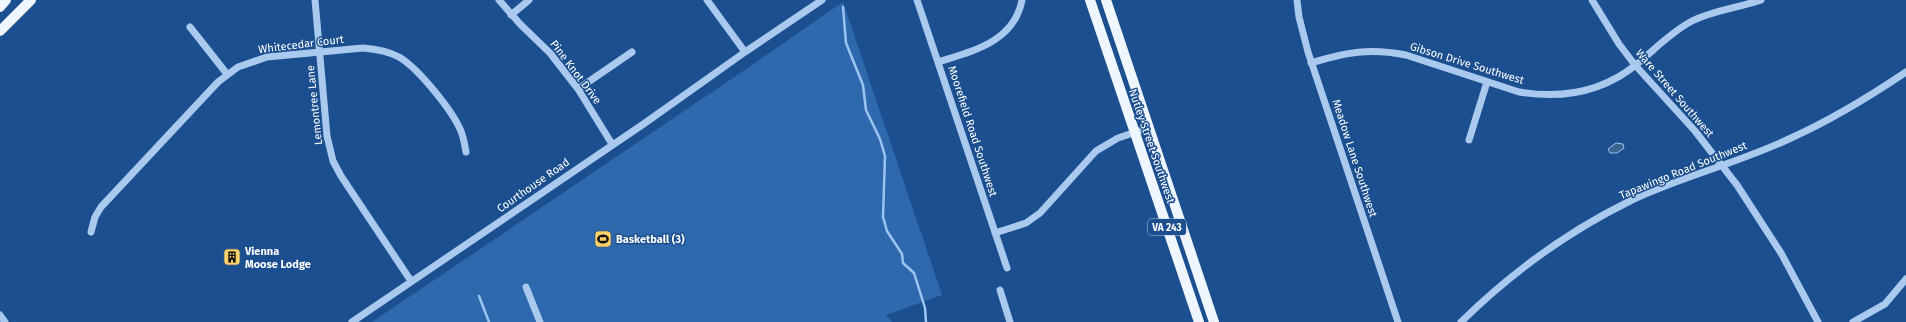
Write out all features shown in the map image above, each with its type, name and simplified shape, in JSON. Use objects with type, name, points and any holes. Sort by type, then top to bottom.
[{"type":"main road","points":[[0,6],[6,0]]},
{"type":"main road","points":[[0,31],[31,0]]},
{"type":"main road","name":"Nutley Street Southwest","points":[[1090,0],[1199,322]]},
{"type":"main road","name":"Nutley Street Southwest","points":[[1106,0],[1214,322]]},
{"type":"street","name":"Lemontree Lane","points":[[314,0],[327,136],[333,161],[341,176],[411,281]]},
{"type":"street","name":"Pine Knot Drive","points":[[499,0],[511,15],[547,49],[578,89],[612,144]]},
{"type":"street","points":[[511,15],[528,0]]},
{"type":"street","points":[[707,0],[745,52]]},
{"type":"street","name":"Courthouse Road","points":[[352,322],[645,123],[745,52],[822,0]]},
{"type":"street","name":"Moorefield Road Southwest","points":[[917,0],[1007,268]]},
{"type":"street","points":[[938,62],[993,42],[1010,27],[1016,17],[1022,0]]},
{"type":"street","name":"Meadow Lane Southwest","points":[[1297,0],[1304,39],[1398,322]]},
{"type":"street","name":"Ware Street Southwest","points":[[1592,0],[1602,18],[1635,65],[1695,131],[1723,166],[1781,253],[1818,322]]},
{"type":"street","name":"Gibson Drive Southwest","points":[[1312,63],[1354,52],[1389,52],[1520,92],[1536,95],[1568,94],[1585,91],[1612,81],[1635,65],[1676,31],[1691,22],[1714,12],[1761,0]]},
{"type":"street","points":[[190,27],[227,74]]},
{"type":"street","name":"Whitecedar Court","points":[[91,232],[101,206],[227,74],[245,64],[267,57],[363,48],[375,49],[398,57],[420,74],[458,124],[463,135],[466,152]]},
{"type":"street","points":[[578,89],[632,52]]},
{"type":"street","name":"Tapawingo Road Southwest","points":[[1461,322],[1508,279],[1537,256],[1575,231],[1631,201],[1663,187],[1723,166],[1790,139],[1861,101],[1906,72]]},
{"type":"street","points":[[1469,140],[1487,82]]},
{"type":"street","points":[[995,233],[1032,220],[1096,151],[1118,138],[1148,128]]},
{"type":"street","points":[[1854,322],[1885,304],[1906,279]]},
{"type":"street","points":[[526,286],[540,322]]},
{"type":"street","points":[[1000,290],[1010,322]]},
{"type":"street","points":[[0,315],[5,322]]},
{"type":"shaded area","points":[[843,2],[942,295],[886,315],[892,322],[372,322],[730,80]]},
{"type":"shaded area","points":[[1616,143],[1623,144],[1624,148],[1617,153],[1610,153],[1608,149]]},
{"type":"waterway","points":[[843,7],[846,43],[863,85],[866,110],[880,139],[885,156],[883,217],[887,231],[902,254],[903,263],[914,273],[925,308],[926,322]]},
{"type":"waterway","points":[[479,296],[489,322]]},
{"type":"place","name":"Basketball (3)","points":[[603,239]]},
{"type":"place","name":"Vienna Moose Lodge","points":[[232,257]]}]
